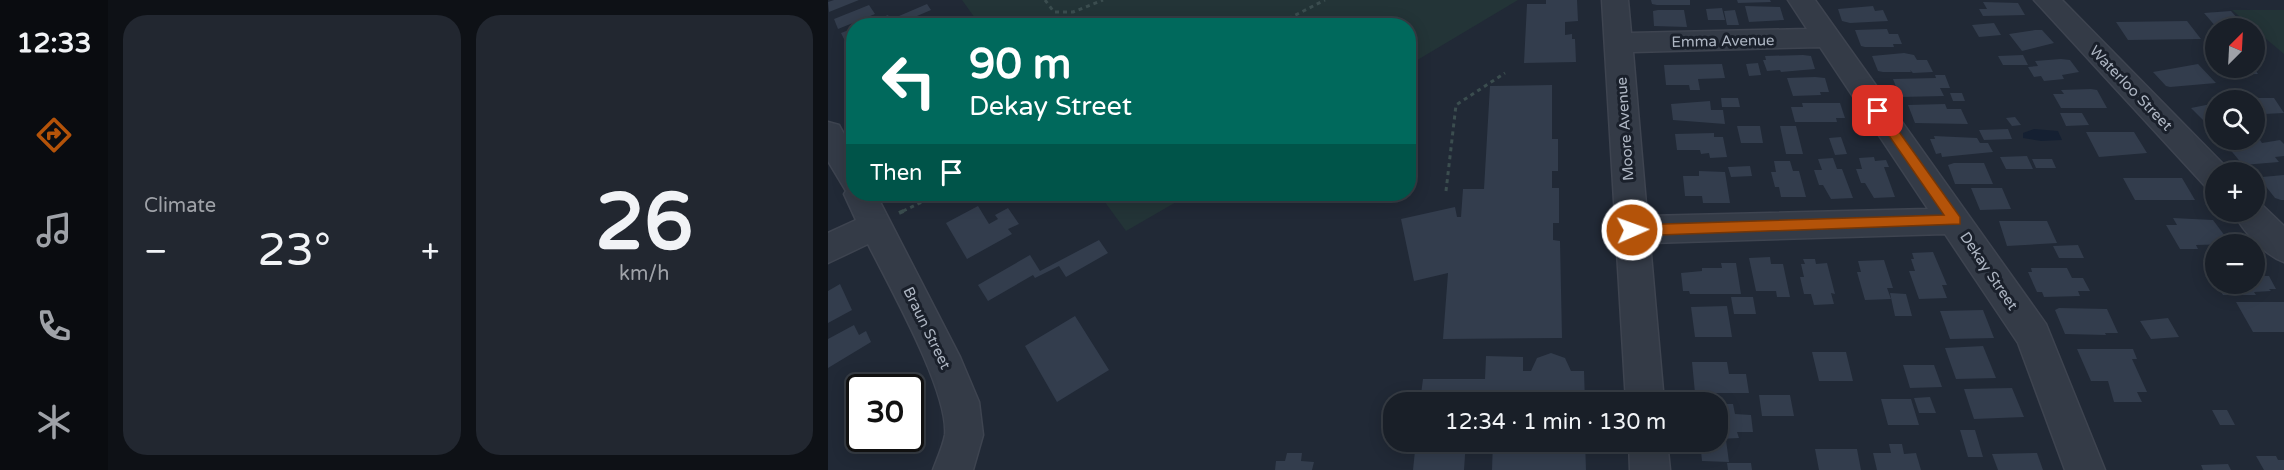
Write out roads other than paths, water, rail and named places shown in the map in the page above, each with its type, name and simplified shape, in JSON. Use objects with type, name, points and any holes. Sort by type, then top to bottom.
[{"type":"street","name":"Moore Avenue","points":[[1615,0],[1644,392]]},
{"type":"street","name":"Dekay Street","points":[[1801,0],[2033,335],[2085,470]]},
{"type":"street","name":"Waterloo Street","points":[[2047,0],[2205,165]]},
{"type":"street","name":"Emma Avenue","points":[[1618,43],[1827,38]]},
{"type":"street","points":[[828,133],[846,167]]},
{"type":"street","name":"Braun Street","points":[[864,201],[947,369],[960,402],[964,435],[953,470]]},
{"type":"street","points":[[1632,230],[1955,220]]},
{"type":"street","points":[[2259,222],[2284,248]]},
{"type":"street","points":[[828,249],[876,225]]},
{"type":"street","points":[[1649,452],[1650,470]]},
{"type":"water","points":[[2034,129],[2058,131],[2062,140],[2041,141],[2023,138],[2023,133]]}]
